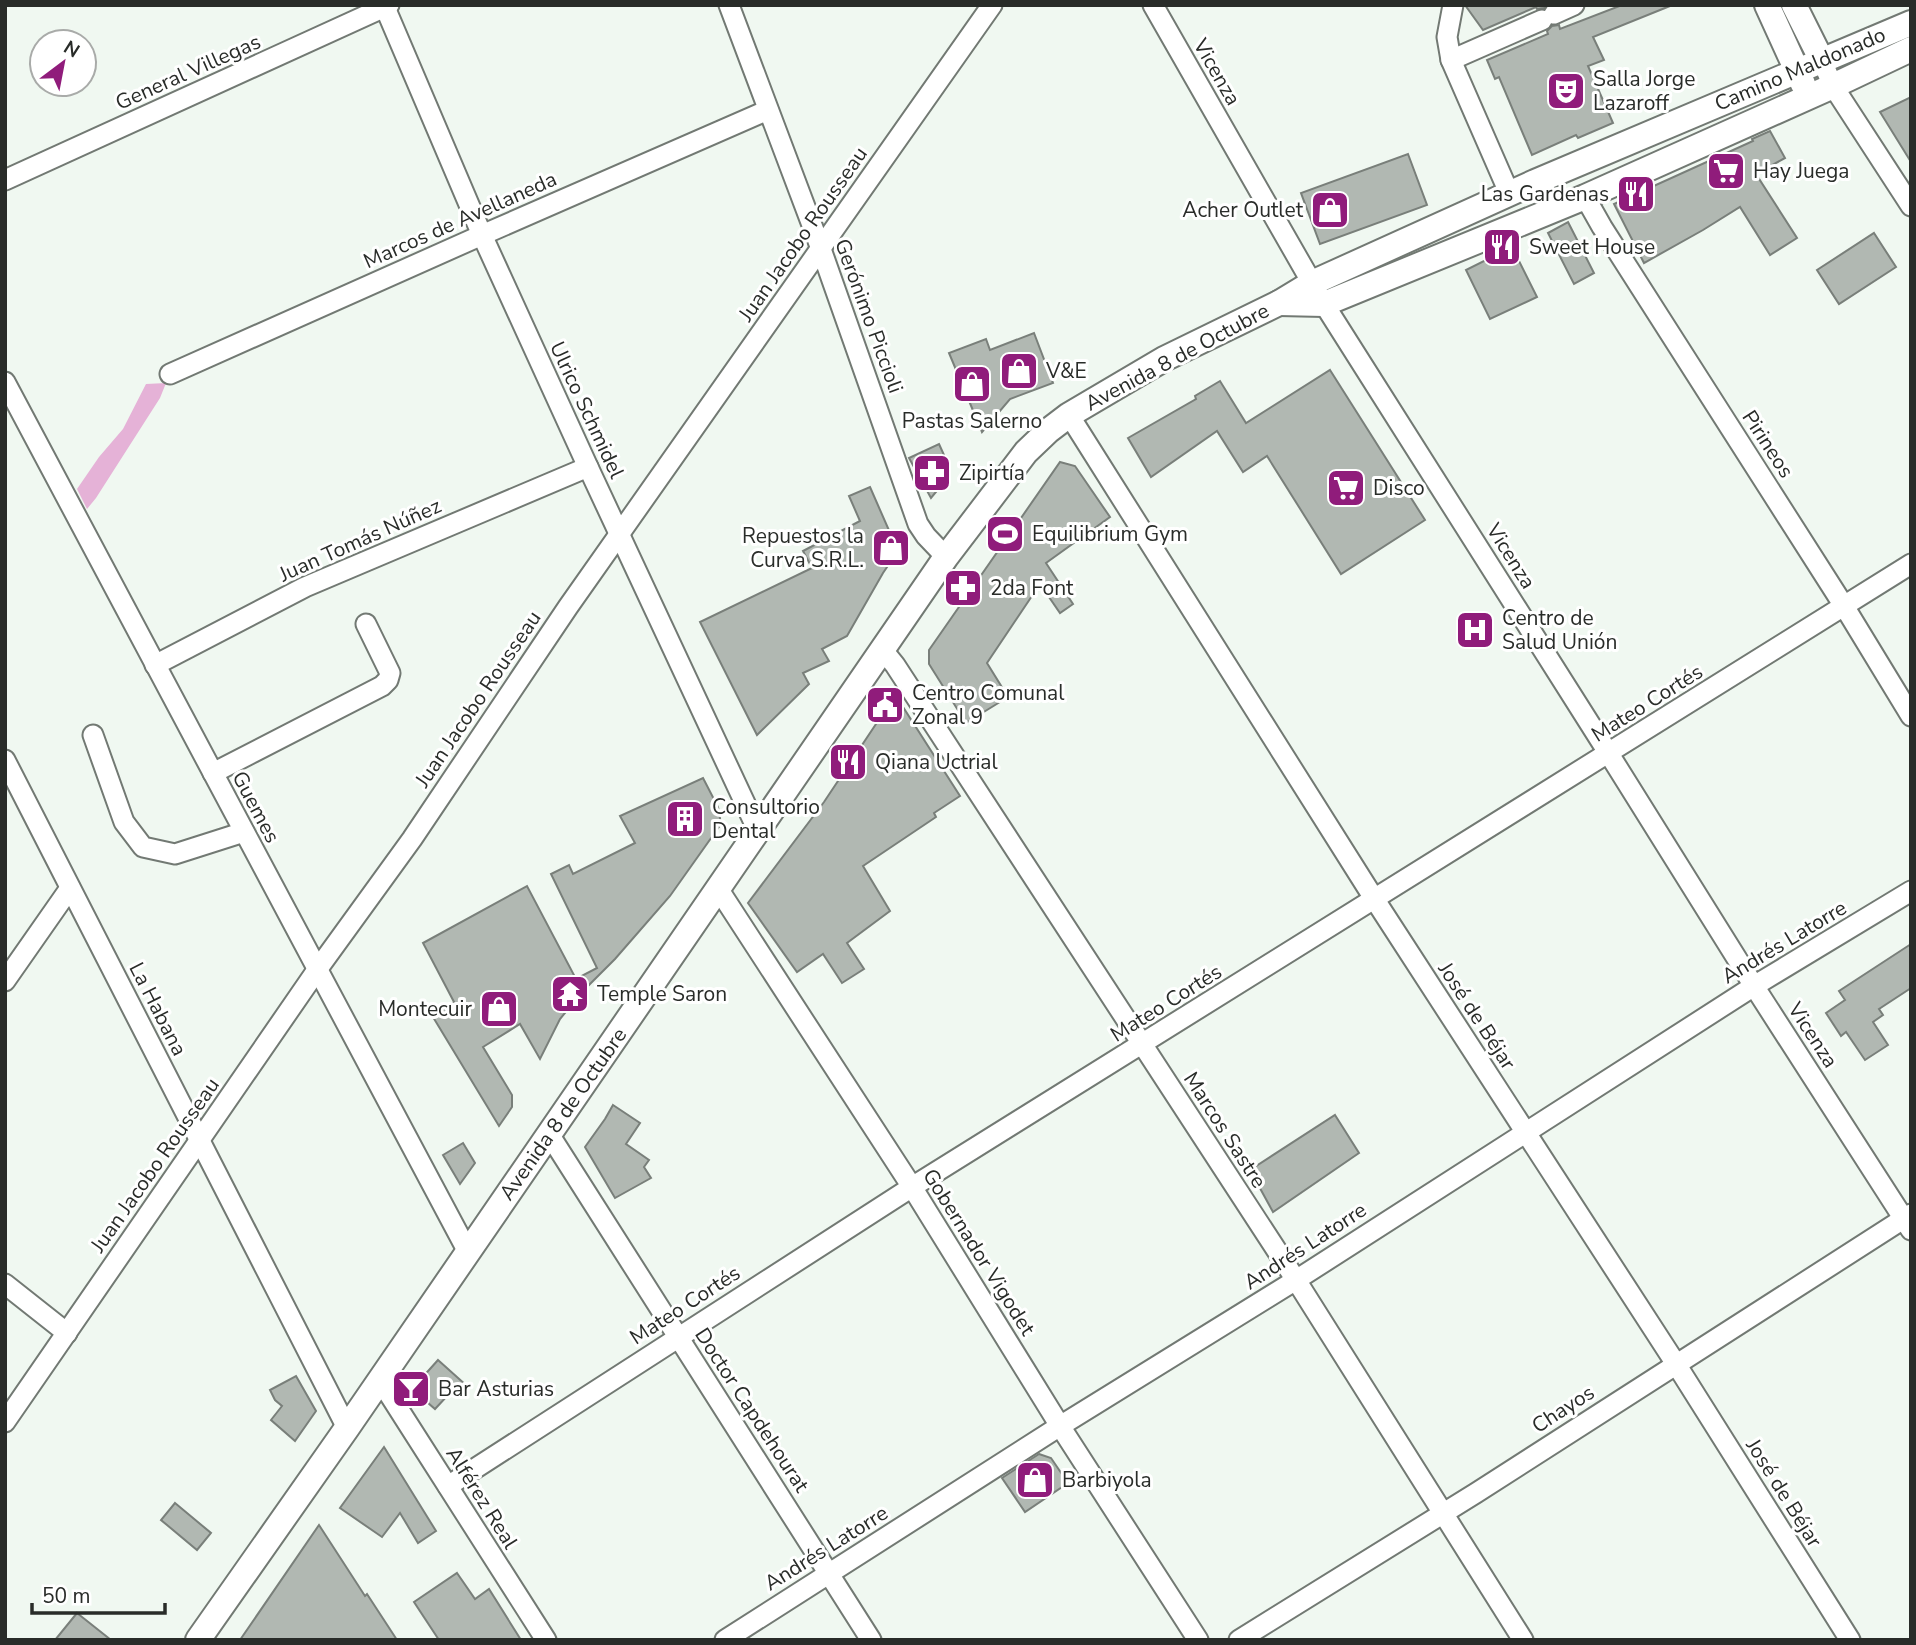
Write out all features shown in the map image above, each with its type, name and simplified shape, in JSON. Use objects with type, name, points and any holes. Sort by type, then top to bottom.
[{"type":"main road","points":[[1767,5],[1808,97]]},
{"type":"main road","points":[[1794,5],[1822,61]]},
{"type":"main road","name":"Camino Maldonado","points":[[1535,183],[1911,23]]},
{"type":"main road","name":"Camino Maldonado","points":[[1586,197],[1911,49]]},
{"type":"main road","name":"Avenida 8 de Octubre","points":[[1318,293],[1535,183]]},
{"type":"main road","name":"Avenida 8 de Octubre","points":[[198,1640],[719,890],[946,557],[1026,452],[1048,430],[1069,415],[1164,359],[1279,303],[1318,293],[1586,197]]},
{"type":"street","name":"Gerónimo Piccioli","points":[[729,5],[821,249],[918,524],[946,557]]},
{"type":"street","name":"Juan Jacobo Rousseau","points":[[5,1422],[317,970],[412,839],[568,607],[992,5]]},
{"type":"street","name":"Vicenza","points":[[1153,5],[1318,293],[1754,986],[1908,1221]]},
{"type":"street","points":[[1451,60],[1574,5]]},
{"type":"street","name":"General Villegas","points":[[5,180],[386,6]]},
{"type":"street","name":"Ulrico Schmidel","points":[[386,6],[482,235],[758,831]]},
{"type":"street","points":[[1455,9],[1447,37],[1451,60],[1510,195]]},
{"type":"street","points":[[1822,61],[1833,86],[1911,206]]},
{"type":"street","name":"Marcos de Avellaneda","points":[[170,374],[768,110]]},
{"type":"street","name":"Pirineos","points":[[1586,197],[1602,227],[1844,606],[1911,716]]},
{"type":"street","name":"Guemes","points":[[5,382],[468,1252]]},
{"type":"street","name":"José de Béjar","points":[[1069,415],[1374,900],[1676,1364],[1850,1640]]},
{"type":"street","name":"Juan Tomás Núñez","points":[[155,665],[305,587],[588,467]]},
{"type":"street","name":"Mateo Cortés","points":[[448,1486],[912,1187],[1911,564]]},
{"type":"street","points":[[213,774],[382,686],[390,673],[366,624]]},
{"type":"street","name":"Marcos Sastre","points":[[882,649],[1296,1280],[1523,1640]]},
{"type":"street","points":[[93,735],[124,822],[143,847],[175,854],[244,832]]},
{"type":"street","name":"La Habana","points":[[5,760],[347,1428]]},
{"type":"street","points":[[5,981],[70,888]]},
{"type":"street","name":"Gobernador Vigodet","points":[[719,890],[912,1187],[1060,1426],[1198,1640]]},
{"type":"street","name":"Andrés Latorre","points":[[724,1640],[1060,1426],[1296,1280],[1754,986],[1911,891]]},
{"type":"street","name":"Doctor Capdehourat","points":[[549,1134],[871,1640]]},
{"type":"street","name":"Chayos","points":[[1239,1640],[1908,1221]]},
{"type":"street","points":[[5,1284],[67,1333]]},
{"type":"street","name":"Alférez Real","points":[[380,1380],[546,1640]]},
{"type":"shaded area","points":[[166,383],[160,398],[87,509],[77,489],[123,429],[146,384]]},
{"type":"building","points":[[1465,5],[1546,5],[1483,30]]},
{"type":"building","points":[[1622,5],[1670,6],[1593,37],[1604,60],[1588,66],[1613,123],[1578,138],[1576,135],[1532,155],[1499,77],[1495,79],[1487,60],[1548,34],[1547,31],[1552,26],[1559,25],[1560,29]]},
{"type":"building","points":[[1911,97],[1911,162],[1880,112]]},
{"type":"building","points":[[1770,131],[1785,158],[1756,174],[1797,238],[1770,255],[1740,207],[1644,263],[1614,204]]},
{"type":"building","points":[[1408,154],[1427,205],[1320,244],[1301,193]]},
{"type":"building","points":[[1568,222],[1594,273],[1574,284],[1548,233]]},
{"type":"building","points":[[1874,233],[1896,267],[1839,304],[1817,270]]},
{"type":"building","points":[[1512,247],[1537,297],[1490,319],[1466,270]]},
{"type":"building","points":[[1034,333],[1053,383],[1010,399],[982,432],[949,353],[986,339],[990,350]]},
{"type":"building","name":"Disco","points":[[1330,370],[1425,520],[1341,574],[1267,456],[1243,472],[1217,431],[1151,477],[1128,438],[1196,399],[1195,396],[1220,381],[1246,423]]},
{"type":"building","name":"Zipirtía","points":[[939,444],[949,466],[945,481],[931,498],[909,458]]},
{"type":"building","points":[[1060,462],[1075,466],[1110,517],[1046,563],[1073,604],[1060,613],[1040,584],[987,663],[1008,697],[966,723],[929,664],[929,650]]},
{"type":"building","points":[[870,487],[898,551],[847,636],[822,649],[829,661],[803,673],[809,684],[757,735],[700,622],[812,568],[803,551],[860,521],[849,496]]},
{"type":"building","points":[[888,706],[903,707],[960,796],[934,813],[936,817],[863,866],[890,911],[847,943],[864,969],[842,983],[823,954],[797,972],[748,903],[824,802]]},
{"type":"building","points":[[703,778],[718,807],[721,824],[670,896],[560,1019],[540,1059],[520,1024],[483,1047],[512,1095],[512,1107],[499,1126],[433,1017],[454,1002],[423,943],[527,886],[576,979],[597,968],[551,874],[569,865],[573,874],[635,843],[620,816]]},
{"type":"building","points":[[1911,944],[1911,988],[1879,1009],[1883,1015],[1873,1022],[1888,1045],[1865,1060],[1846,1032],[1841,1036],[1826,1013],[1845,1000],[1839,991]]},
{"type":"building","points":[[613,1105],[640,1123],[626,1144],[649,1160],[644,1167],[651,1178],[615,1198],[585,1147]]},
{"type":"building","points":[[1335,1115],[1359,1153],[1273,1212],[1250,1170]]},
{"type":"building","points":[[463,1143],[475,1163],[460,1184],[443,1155]]},
{"type":"building","points":[[438,1360],[467,1386],[448,1395],[435,1409],[412,1389]]},
{"type":"building","points":[[296,1376],[316,1411],[295,1441],[271,1420],[282,1406],[270,1390]]},
{"type":"building","points":[[384,1447],[436,1531],[418,1543],[400,1513],[382,1537],[340,1508]]},
{"type":"building","name":"Barbiyola","points":[[1039,1454],[1051,1458],[1068,1483],[1025,1512],[1002,1478]]},
{"type":"building","points":[[175,1503],[211,1533],[197,1550],[161,1520]]},
{"type":"building","points":[[319,1525],[397,1640],[240,1640]]},
{"type":"building","points":[[457,1573],[475,1599],[489,1589],[521,1640],[439,1640],[414,1602]]},
{"type":"building","points":[[77,1613],[111,1640],[55,1640]]},
{"type":"place","name":"Salla Jorge Lazaroff","points":[[1566,91]]},
{"type":"place","name":"Hay Juega","points":[[1726,171]]},
{"type":"place","name":"Las Gardenas","points":[[1636,194]]},
{"type":"place","name":"Acher Outlet","points":[[1330,210]]},
{"type":"place","name":"Sweet House","points":[[1502,247]]},
{"type":"place","name":"V&E","points":[[1019,371]]},
{"type":"place","name":"Pastas Salerno","points":[[972,384]]},
{"type":"place","name":"Zipirtía","points":[[932,473]]},
{"type":"place","name":"Disco","points":[[1346,488]]},
{"type":"place","name":"Equilibrium Gym","points":[[1005,534]]},
{"type":"place","name":"Repuestos la Curva S.R.L.","points":[[891,548]]},
{"type":"place","name":"2da Font","points":[[963,588]]},
{"type":"place","name":"Centro de Salud Unión","points":[[1475,630]]},
{"type":"place","name":"Centro Comunal Zonal 9","points":[[885,705]]},
{"type":"place","name":"Qiana Uctrial","points":[[848,762]]},
{"type":"place","name":"Consultorio Dental","points":[[685,819]]},
{"type":"place","name":"Temple Saron","points":[[570,994]]},
{"type":"place","name":"Montecuir","points":[[499,1009]]},
{"type":"place","name":"Bar Asturias","points":[[411,1389]]},
{"type":"place","name":"Barbiyola","points":[[1035,1480]]}]
